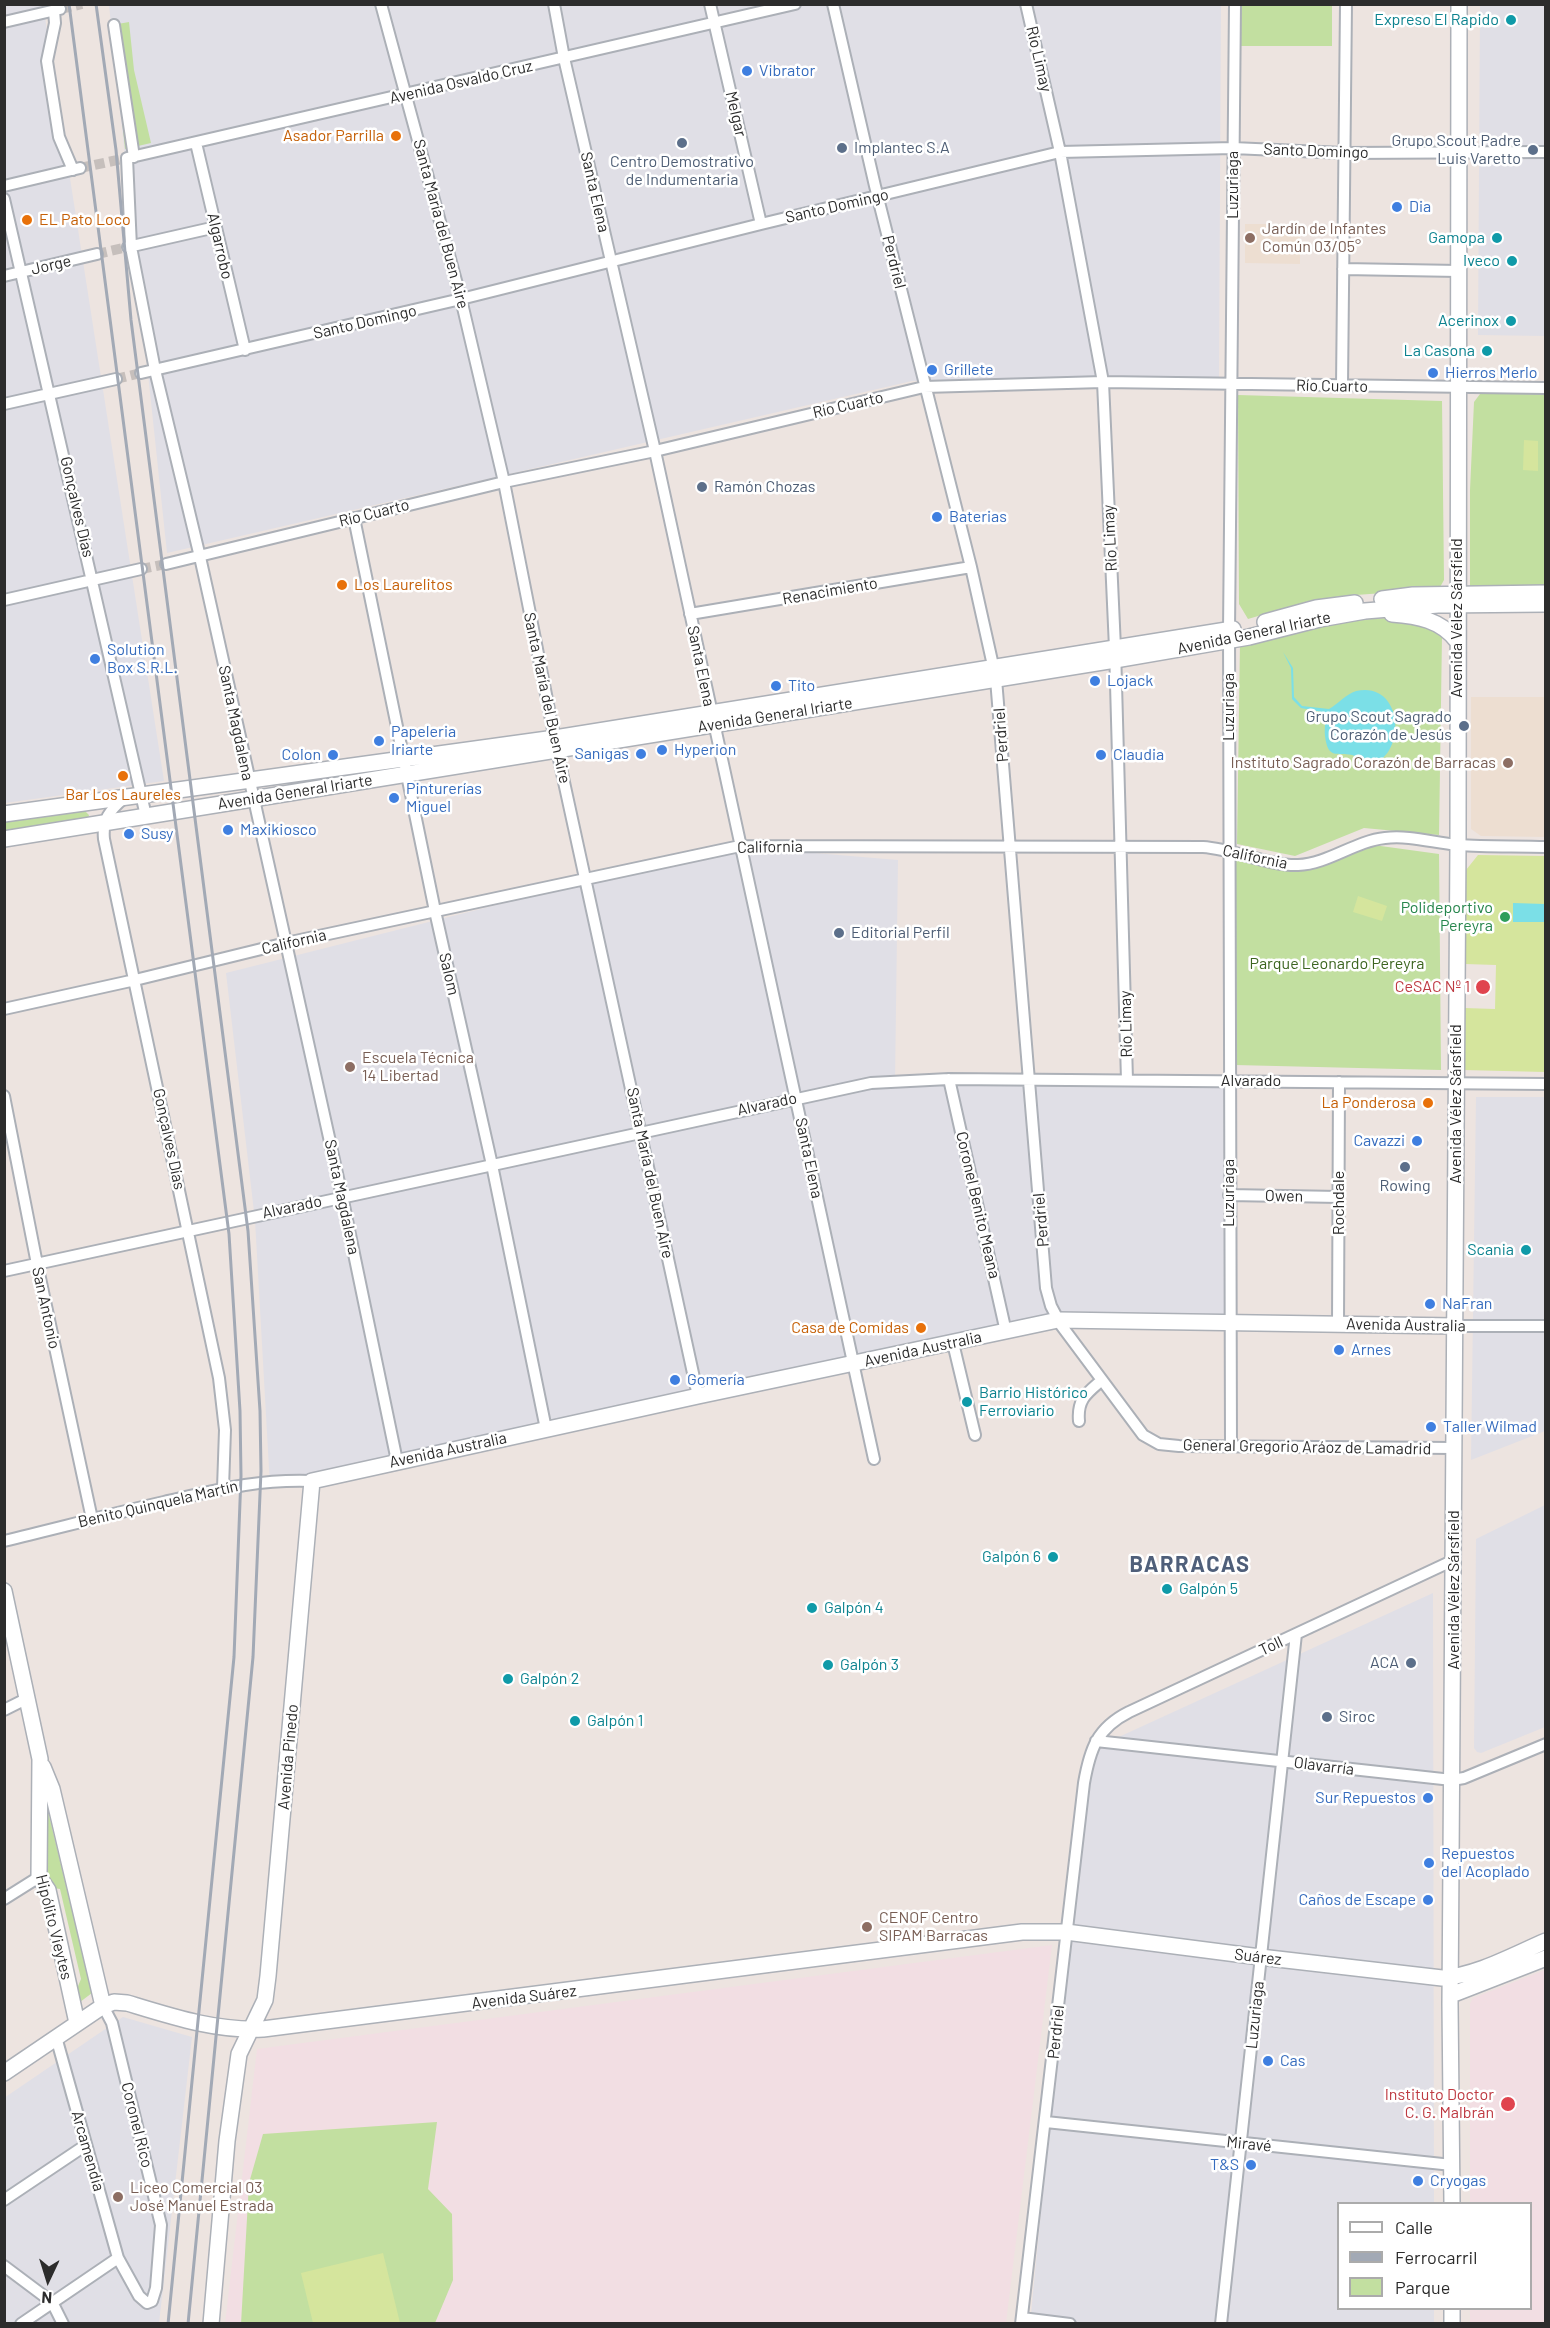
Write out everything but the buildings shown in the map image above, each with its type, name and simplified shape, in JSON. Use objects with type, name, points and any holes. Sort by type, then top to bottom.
[{"type":"main road","name":"Avenida Vélez Sársfield","points":[[1452,2202],[1450,1977],[1458,845],[1459,4]]},
{"type":"main road","name":"Avenida General Iriarte","points":[[4,814],[249,780],[406,766],[1115,654],[1350,613],[1457,599],[1545,593]]},
{"type":"main road","name":"Avenida General Iriarte","points":[[1229,635],[1332,605],[1413,595],[1545,604]]},
{"type":"main road","points":[[1350,613],[1396,614],[1429,620],[1444,626],[1457,641]]},
{"type":"main road","name":"Avenida General Iriarte","points":[[4,839],[104,825],[253,798],[406,766]]},
{"type":"main road","name":"Avenida Australia","points":[[312,1481],[1058,1320],[1455,1326]]},
{"type":"main road","name":"Avenida Pinedo","points":[[211,2324],[227,2141],[237,2065],[239,2054],[265,2000],[268,1976],[312,1481]]},
{"type":"main road","name":"Hipólito Vieytes","points":[[4,1591],[40,1759],[52,1789],[103,2006]]},
{"type":"main road","name":"Hipólito Vieytes","points":[[40,1759],[39,1877],[48,1890],[77,2023]]},
{"type":"main road","name":"Avenida Suárez","points":[[103,2006],[118,2002],[127,2003],[196,2024],[222,2029],[278,2028],[1022,1932],[1066,1932]]},
{"type":"main road","name":"Suárez","points":[[1066,1932],[1260,1957],[1431,1977],[1450,1977]]},
{"type":"main road","points":[[1450,1977],[1476,1970],[1545,1941]]},
{"type":"main road","points":[[1450,1995],[1545,1958]]},
{"type":"main road","points":[[4,2073],[103,2006]]},
{"type":"street","name":"Santa María del Buen Aire","points":[[381,4],[461,299],[504,482],[556,744],[698,1396]]},
{"type":"street","name":"Santa Elena","points":[[554,4],[564,58],[655,451],[874,1459]]},
{"type":"street","name":"Melgar","points":[[710,4],[761,224]]},
{"type":"street","name":"Avenida Osvaldo Cruz","points":[[130,158],[406,96],[795,4]]},
{"type":"street","name":"Perdriel","points":[[833,4],[995,673],[1046,1288],[1058,1320],[1143,1435],[1159,1444]]},
{"type":"street","name":"Río Limay","points":[[1026,4],[1060,152],[1103,382],[1122,847],[1128,1080]]},
{"type":"street","name":"Luzuriaga","points":[[1231,1446],[1229,635],[1235,4]]},
{"type":"street","points":[[1342,385],[1346,4]]},
{"type":"street","points":[[4,22],[57,10],[47,61],[59,136],[77,169],[4,186]]},
{"type":"street","name":"Santa Magdalena","points":[[114,25],[130,158],[130,247],[155,370],[200,557],[342,1196],[397,1461]]},
{"type":"street","name":"Algarrobo","points":[[196,143],[245,350]]},
{"type":"street","name":"Santo Domingo","points":[[141,373],[611,263],[761,224],[1060,152],[1233,148],[1344,153],[1545,152]]},
{"type":"street","name":"Gonçalves Días","points":[[4,199],[146,816]]},
{"type":"street","points":[[130,247],[216,227]]},
{"type":"street","name":"Jorge","points":[[4,276],[97,254]]},
{"type":"street","points":[[1343,269],[1459,271]]},
{"type":"street","points":[[4,404],[116,379]]},
{"type":"street","name":"Río Cuarto","points":[[166,564],[504,482],[655,451],[924,387],[1103,382],[1545,388]]},
{"type":"street","name":"Salom","points":[[354,518],[546,1429]]},
{"type":"street","name":"Renacimiento","points":[[690,615],[971,567]]},
{"type":"street","points":[[4,600],[141,569]]},
{"type":"street","points":[[104,825],[112,808],[123,799]]},
{"type":"street","name":"Gonçalves Días","points":[[104,825],[104,839],[223,1404],[224,1488]]},
{"type":"street","name":"California","points":[[4,1009],[286,943],[586,877],[740,846],[1203,847],[1229,850],[1295,865],[1314,862],[1363,843],[1386,838],[1458,845],[1545,847]]},
{"type":"street","name":"Alvarado","points":[[4,1271],[641,1131],[871,1083],[949,1079],[1545,1084]]},
{"type":"street","name":"Coronel Benito Meana","points":[[949,1079],[1006,1332]]},
{"type":"street","name":"Rochdale","points":[[1338,1324],[1339,1082]]},
{"type":"street","name":"San Antonio","points":[[4,1096],[37,1264],[92,1519]]},
{"type":"street","name":"Owen","points":[[1229,1195],[1339,1197]]},
{"type":"street","name":"Avenida Australia","points":[[1455,1326],[1545,1326]]},
{"type":"street","points":[[953,1343],[975,1435]]},
{"type":"street","points":[[1079,1420],[1078,1409],[1081,1398],[1102,1380]]},
{"type":"street","name":"General Gregorio Aráoz de Lamadrid","points":[[1159,1444],[1455,1448]]},
{"type":"street","name":"Benito Quinquela Martín","points":[[4,1542],[224,1488],[269,1481],[312,1481]]},
{"type":"street","name":"Toll","points":[[1096,1741],[1107,1726],[1118,1718],[1454,1560]]},
{"type":"street","name":"Luzuriaga","points":[[1221,2324],[1296,1634]]},
{"type":"street","points":[[4,1710],[28,1698]]},
{"type":"street","name":"Perdriel","points":[[1022,2321],[1084,1783],[1089,1757],[1096,1741]]},
{"type":"street","name":"Olavarría","points":[[1096,1741],[1452,1780],[1464,1778],[1545,1743]]},
{"type":"street","points":[[4,1899],[39,1877]]},
{"type":"street","name":"Coronel Rico","points":[[103,2006],[112,2023],[161,2225],[156,2288],[152,2301],[147,2303],[139,2296]]},
{"type":"street","name":"Arcamendia","points":[[56,2037],[118,2258],[139,2296]]},
{"type":"street","name":"Miravé","points":[[1046,2122],[1452,2165]]},
{"type":"street","points":[[4,2200],[86,2145]]},
{"type":"street","points":[[21,2324],[118,2258]]},
{"type":"street","points":[[4,2266],[52,2302],[63,2324]]},
{"type":"street","points":[[1022,2321],[1070,2324]]},
{"type":"shaded area","points":[[4,5],[43,5],[164,781],[5,803]]},
{"type":"shaded area","points":[[109,5],[1221,5],[1219,377],[912,381],[167,553]]},
{"type":"shaded area","points":[[1480,5],[1545,5],[1545,336],[1478,335]]},
{"type":"shaded area","points":[[1245,224],[1300,224],[1300,264],[1245,263]]},
{"type":"shaded area","name":"Instituto Sagrado Corazón de Barracas","points":[[1471,697],[1545,697],[1545,837],[1481,836],[1471,829]]},
{"type":"shaded area","points":[[731,846],[898,860],[895,1082],[1230,1082],[1228,1315],[1043,1323],[270,1486],[255,1220],[226,973]]},
{"type":"shaded area","points":[[1476,1097],[1545,1097],[1545,1431],[1471,1460]]},
{"type":"shaded area","points":[[1545,1505],[1545,1727],[1481,1753],[1477,1752],[1474,1748],[1476,1539]]},
{"type":"shaded area","points":[[1433,1593],[1434,2202],[1337,2202],[1337,2310],[1434,2310],[1434,2323],[1030,2324],[1086,1752]]},
{"type":"shaded area","points":[[1052,1945],[1006,2323],[225,2324],[257,2049]]},
{"type":"shaded area","name":"Instituto Doctor C. G. Malbrán","points":[[1545,1970],[1545,2323],[1470,2323],[1470,2310],[1532,2310],[1532,2202],[1470,2202],[1470,2004],[1473,1998]]},
{"type":"shaded area","points":[[123,2017],[192,2037],[159,2323],[5,2323],[4,2098]]},
{"type":"green space","points":[[1240,5],[1332,5],[1332,46],[1240,46]]},
{"type":"green space","points":[[129,22],[134,70],[151,143],[125,149],[112,25]]},
{"type":"green space","points":[[1545,393],[1545,588],[1470,588],[1470,490],[1474,402],[1480,394]]},
{"type":"green space","points":[[1238,395],[1442,401],[1444,580],[1439,589],[1342,596],[1309,601],[1248,619],[1239,604]]},
{"type":"green space","points":[[1524,440],[1538,441],[1538,471],[1523,470]]},
{"type":"green space","points":[[1387,618],[1439,630],[1442,636],[1439,835],[1364,828],[1295,856],[1237,844],[1240,643],[1345,621]]},
{"type":"green space","points":[[84,810],[89,815],[88,820],[5,834],[5,820]]},
{"type":"green space","name":"Parque Leonardo Pereyra","points":[[1366,844],[1439,854],[1441,1070],[1235,1065],[1234,857],[1294,871]]},
{"type":"green space","name":"Polideportivo Pereyra","points":[[1478,855],[1545,856],[1545,1072],[1463,1070],[1464,1008],[1495,1009],[1496,965],[1465,964],[1466,870]]},
{"type":"green space","points":[[1358,896],[1387,906],[1382,921],[1353,912]]},
{"type":"green space","points":[[47,1807],[92,1993],[80,2002],[76,1991],[81,1979],[60,1889],[53,1888],[45,1875],[47,1861],[44,1835]]},
{"type":"green space","points":[[437,2122],[428,2189],[452,2214],[453,2280],[435,2323],[241,2324],[249,2183],[263,2134]]},
{"type":"green space","points":[[383,2253],[400,2323],[313,2323],[301,2273]]},
{"type":"water","points":[[1283,652],[1293,668],[1294,697],[1302,706],[1329,709],[1356,691],[1372,691],[1384,697],[1391,707],[1395,721],[1395,735],[1390,749],[1382,759],[1369,765],[1352,755],[1334,753],[1328,749],[1322,712],[1301,708],[1292,699],[1291,668]]},
{"type":"water","points":[[1513,903],[1545,904],[1545,922],[1513,922]]},
{"type":"tunnel","points":[[61,9],[82,4]]},
{"type":"tunnel","points":[[80,168],[127,158]]},
{"type":"tunnel","points":[[97,254],[128,247]]},
{"type":"tunnel","points":[[116,379],[141,373]]},
{"type":"tunnel","points":[[141,569],[166,564]]},
{"type":"railway","points":[[69,4],[229,1234],[240,1411],[241,1476],[234,1657],[168,2324]]},
{"type":"railway","points":[[96,4],[116,150],[131,320],[248,1231],[260,1411],[261,1471],[253,1657],[188,2324]]},
{"type":"place","name":"Expreso El Rapido","points":[[1511,20]]},
{"type":"place","name":"Vibrator","points":[[747,71]]},
{"type":"place","name":"Asador Parrilla","points":[[396,136]]},
{"type":"place","name":"Centro Demostrativo de Indumentaria","points":[[682,143]]},
{"type":"place","name":"Implantec S.A","points":[[842,148]]},
{"type":"place","name":"Grupo Scout Padre Luis Varetto","points":[[1533,150]]},
{"type":"place","name":"Dia","points":[[1397,207]]},
{"type":"place","name":"EL Pato Loco","points":[[27,220]]},
{"type":"place","name":"Jardín de Infantes Común 03/05°","points":[[1250,238]]},
{"type":"place","name":"Gamopa","points":[[1497,238]]},
{"type":"place","name":"Iveco","points":[[1512,261]]},
{"type":"place","name":"Acerinox","points":[[1511,321]]},
{"type":"place","name":"La Casona","points":[[1487,351]]},
{"type":"place","name":"Grillete","points":[[932,370]]},
{"type":"place","name":"Hierros Merlo","points":[[1433,373]]},
{"type":"place","name":"Ramón Chozas","points":[[702,487]]},
{"type":"place","name":"Baterias","points":[[937,517]]},
{"type":"place","name":"Los Laurelitos","points":[[342,585]]},
{"type":"place","name":"Solution Box S.R.L.","points":[[95,659]]},
{"type":"place","name":"Lojack","points":[[1095,681]]},
{"type":"place","name":"Tito","points":[[776,686]]},
{"type":"place","name":"Grupo Scout Sagrado Corazón de Jesús","points":[[1464,726]]},
{"type":"place","name":"Papeleria Iriarte","points":[[379,741]]},
{"type":"place","name":"Hyperion","points":[[662,750]]},
{"type":"place","name":"Sanigas","points":[[641,754]]},
{"type":"place","name":"Colon","points":[[333,755]]},
{"type":"place","name":"Claudia","points":[[1101,755]]},
{"type":"place","name":"Instituto Sagrado Corazón de Barracas","points":[[1508,763]]},
{"type":"place","name":"Bar Los Laureles","points":[[123,776]]},
{"type":"place","name":"Pinturerías Miguel","points":[[394,798]]},
{"type":"place","name":"Maxikiosco","points":[[228,830]]},
{"type":"place","name":"Susy","points":[[129,834]]},
{"type":"place","name":"Polideportivo Pereyra","points":[[1505,917]]},
{"type":"place","name":"Editorial Perfil","points":[[839,933]]},
{"type":"place","name":"CeSAC Nº 1","points":[[1483,987]]},
{"type":"place","name":"Escuela Técnica 14 Libertad","points":[[350,1067]]},
{"type":"place","name":"La Ponderosa","points":[[1428,1103]]},
{"type":"place","name":"Cavazzi","points":[[1417,1141]]},
{"type":"place","name":"Rowing","points":[[1405,1167]]},
{"type":"place","name":"Scania","points":[[1526,1250]]},
{"type":"place","name":"NaFran","points":[[1430,1304]]},
{"type":"place","name":"Casa de Comidas","points":[[921,1328]]},
{"type":"place","name":"Arnes","points":[[1339,1350]]},
{"type":"place","name":"Gomería","points":[[675,1380]]},
{"type":"place","name":"Barrio Histórico Ferroviario","points":[[967,1402]]},
{"type":"place","name":"Taller Wilmad","points":[[1431,1427]]},
{"type":"place","name":"Galpón 6","points":[[1053,1557]]},
{"type":"place","name":"Galpón 5","points":[[1167,1589]]},
{"type":"place","name":"Galpón 4","points":[[812,1608]]},
{"type":"place","name":"ACA","points":[[1411,1663]]},
{"type":"place","name":"Galpón 3","points":[[828,1665]]},
{"type":"place","name":"Galpón 2","points":[[508,1679]]},
{"type":"place","name":"Siroc","points":[[1327,1717]]},
{"type":"place","name":"Galpón 1","points":[[575,1721]]},
{"type":"place","name":"Sur Repuestos","points":[[1428,1798]]},
{"type":"place","name":"Repuestos del Acoplado","points":[[1429,1863]]},
{"type":"place","name":"Caños de Escape","points":[[1428,1900]]},
{"type":"place","name":"CENOF Centro SIPAM Barracas","points":[[867,1927]]},
{"type":"place","name":"Cas","points":[[1268,2061]]},
{"type":"place","name":"Instituto Doctor C. G. Malbrán","points":[[1508,2104]]},
{"type":"place","name":"T&S","points":[[1251,2165]]},
{"type":"place","name":"Cryogas","points":[[1418,2181]]},
{"type":"place","name":"Liceo Comercial 03 José Manuel Estrada","points":[[118,2197]]},
{"type":"district","name":"BARRACAS","points":[[1190,1565]]}]
